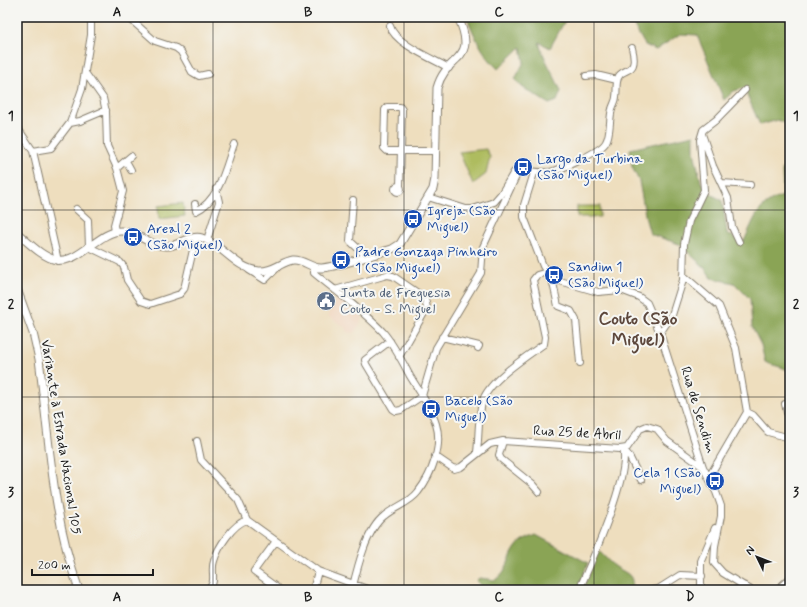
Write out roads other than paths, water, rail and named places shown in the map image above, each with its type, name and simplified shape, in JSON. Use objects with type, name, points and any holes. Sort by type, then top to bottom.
[{"type":"main road","points":[[17,233],[49,258],[58,261],[68,258],[115,232],[126,232],[161,246],[169,246],[196,237],[207,240],[246,268],[260,271],[273,270],[288,261],[297,260],[318,267],[392,250],[400,244],[428,197],[435,180],[437,88],[440,78],[463,52],[466,44],[465,33],[458,17]]},
{"type":"main road","name":"Variante à Estrada Nacional 105","points":[[17,289],[33,333],[39,360],[59,525],[69,564],[79,590]]},
{"type":"street","points":[[33,151],[51,148],[70,123],[86,74],[91,17]]},
{"type":"street","points":[[128,17],[155,41],[176,48],[181,52],[192,72],[199,76],[208,74]]},
{"type":"street","points":[[390,26],[391,32],[399,39],[449,68]]},
{"type":"street","points":[[428,197],[466,209],[473,209],[494,202],[501,194],[510,175],[519,170],[534,173],[557,170],[601,148],[606,142],[612,108],[616,98],[617,80],[619,76],[633,66],[636,61],[632,48]]},
{"type":"street","points":[[86,74],[104,98],[106,110],[107,146],[117,168],[123,191],[114,225],[115,232]]},
{"type":"street","points":[[586,76],[596,75],[617,80]]},
{"type":"street","points":[[660,332],[672,316],[683,275],[684,244],[689,221],[704,190],[700,140],[701,132],[716,120],[745,90]]},
{"type":"street","points":[[400,187],[402,151],[402,109],[400,107],[389,106],[385,110],[384,148],[387,151],[402,151],[436,151]]},
{"type":"street","points":[[70,123],[80,121],[106,110]]},
{"type":"street","points":[[17,127],[33,151],[58,261]]},
{"type":"street","points":[[701,132],[713,166],[728,198],[732,227],[739,242]]},
{"type":"street","points":[[195,204],[196,211],[208,202],[216,189],[234,144]]},
{"type":"street","points":[[117,168],[128,158],[131,170]]},
{"type":"street","points":[[390,341],[365,360],[366,364],[396,411],[401,410],[422,396],[436,348],[481,273],[483,247],[519,170]]},
{"type":"street","name":"Rua de Sendim","points":[[534,173],[524,205],[524,216],[543,266],[555,279],[598,292],[621,290],[639,298],[647,304],[660,332],[704,468],[721,506],[720,513]]},
{"type":"street","points":[[722,183],[750,185]]},
{"type":"street","points":[[207,240],[219,202],[216,189]]},
{"type":"street","points":[[353,200],[350,241],[366,256]]},
{"type":"street","points":[[76,209],[88,220],[89,247],[120,262],[124,267],[127,280],[142,301],[150,304],[180,294],[184,289],[196,237]]},
{"type":"street","points":[[318,267],[314,273],[377,326],[390,341],[422,396],[436,422],[437,428],[435,456],[430,473],[412,499],[389,511],[376,523],[369,536],[352,587]]},
{"type":"street","points":[[478,452],[482,402],[486,393],[512,366],[544,344],[545,337],[533,280],[537,275],[547,272]]},
{"type":"street","points":[[335,290],[387,275],[393,276],[425,298],[427,308],[399,357]]},
{"type":"street","points":[[683,275],[719,306],[736,348],[747,412],[709,477]]},
{"type":"street","points":[[555,279],[553,283],[558,306],[571,311],[576,320],[580,363]]},
{"type":"street","points":[[442,337],[479,346],[478,348]]},
{"type":"street","points":[[785,404],[787,413],[790,416]]},
{"type":"street","points":[[747,412],[753,415],[768,432],[790,438]]},
{"type":"street","name":"Rua 25 de Abril","points":[[435,456],[454,469],[460,467],[490,444],[503,442],[622,449],[627,448],[640,429],[647,426],[657,428],[667,441],[704,468]]},
{"type":"street","points":[[197,441],[201,460],[238,500],[247,520],[318,571],[352,587],[370,590]]},
{"type":"street","points":[[503,442],[499,455],[501,459],[532,484],[539,492]]},
{"type":"street","points":[[622,449],[629,456],[641,480]]},
{"type":"street","points":[[580,590],[609,516],[624,461],[622,449]]},
{"type":"street","points":[[701,590],[701,561],[713,535],[720,513]]},
{"type":"street","points":[[720,513],[721,516],[715,546],[714,563],[723,573],[751,590]]},
{"type":"street","points":[[208,590],[214,582],[212,567],[214,559],[234,527],[247,520]]},
{"type":"street","points":[[276,541],[254,571],[280,590]]},
{"type":"street","points":[[313,590],[318,571]]},
{"type":"street","points":[[652,590],[658,589],[680,575],[702,576]]},
{"type":"street","points":[[777,590],[790,578]]},
{"type":"street","points":[[736,590],[744,586]]},
{"type":"place","name":"Largo da Turbina (São Miguel)","points":[[523,167]]},
{"type":"place","name":"Igreja (São Miguel)","points":[[413,219]]},
{"type":"place","name":"Areal 2 (São Miguel)","points":[[133,237]]},
{"type":"place","name":"Padre Gonzaga Pinheiro 1 (São Miguel)","points":[[341,260]]},
{"type":"place","name":"Sandim 1 (São Miguel)","points":[[554,275]]},
{"type":"place","name":"Junta de Freguesia Couto - S. Miguel","points":[[326,301]]},
{"type":"place","name":"Bacelo (São Miguel)","points":[[431,409]]},
{"type":"place","name":"Cela 1 (São Miguel)","points":[[715,481]]},
{"type":"district","name":"Couto (São Miguel)","points":[[638,329]]}]
